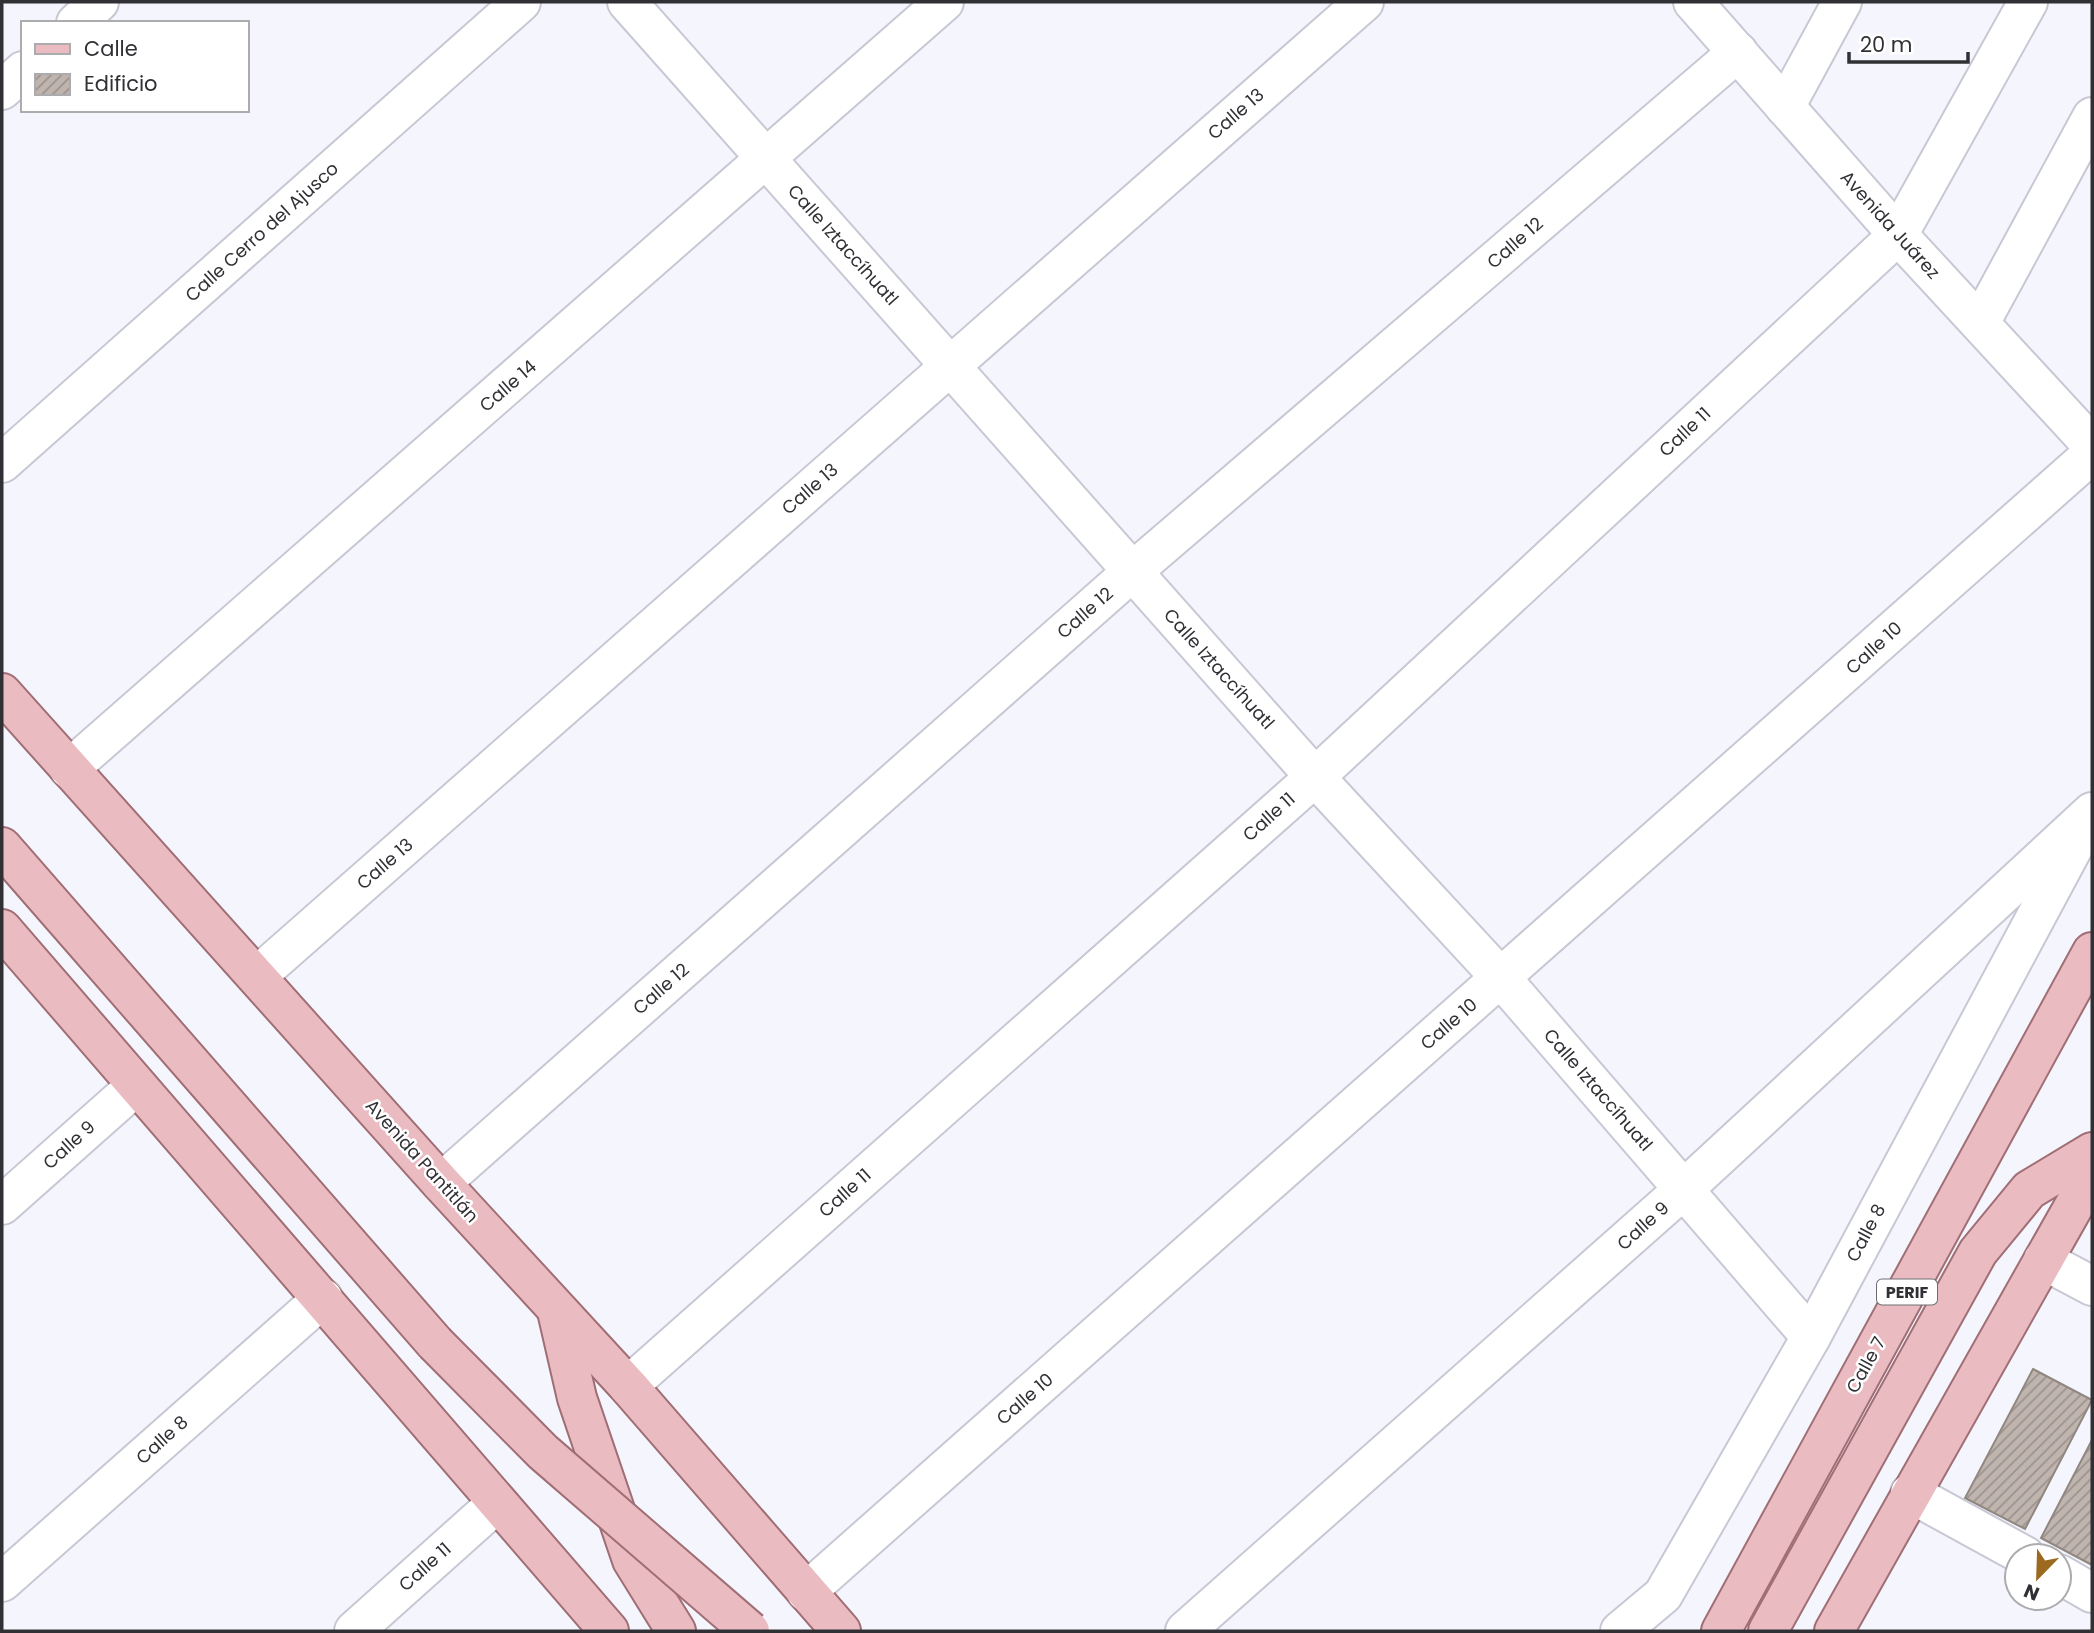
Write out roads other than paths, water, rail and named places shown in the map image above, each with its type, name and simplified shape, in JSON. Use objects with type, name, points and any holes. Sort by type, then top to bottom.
[{"type":"main road","name":"Avenida Pantitlán","points":[[2,693],[441,1183],[628,1386],[841,1631]]},
{"type":"main road","points":[[2,847],[435,1343],[543,1452],[750,1631]]},
{"type":"main road","points":[[2,929],[609,1631]]},
{"type":"main road","name":"Calle 7","points":[[1721,1631],[2092,952]]},
{"type":"main road","points":[[1768,1631],[1978,1252],[2028,1190],[2092,1152]]},
{"type":"main road","points":[[1834,1631],[2092,1174]]},
{"type":"main road","points":[[557,1310],[576,1398],[632,1560],[676,1631]]},
{"type":"street","points":[[78,21],[99,2]]},
{"type":"street","name":"Calle Cerro del Ajusco","points":[[2,463],[521,2]]},
{"type":"street","name":"Calle Iztaccíhuatl","points":[[627,2],[1315,777],[1501,978],[1811,1336]]},
{"type":"street","name":"Calle 14","points":[[69,769],[767,160],[944,2]]},
{"type":"street","name":"Calle 13","points":[[257,976],[1364,2]]},
{"type":"street","name":"Avenida Juárez","points":[[1693,2],[1898,234],[2092,445]]},
{"type":"street","points":[[1785,107],[1842,2]]},
{"type":"street","name":"Calle 11","points":[[628,1386],[1315,777],[1898,234],[2028,2]]},
{"type":"street","name":"Calle 12","points":[[441,1183],[1133,571],[1738,51]]},
{"type":"street","points":[[2,90],[21,73]]},
{"type":"street","points":[[1980,323],[2092,117]]},
{"type":"street","name":"Calle 10","points":[[806,1592],[2092,454]]},
{"type":"street","name":"Calle 9","points":[[1185,1631],[1684,1189],[2091,814]]},
{"type":"street","name":"Calle 8","points":[[1620,1631],[1663,1595],[1811,1336],[2091,814]]},
{"type":"street","name":"Calle 9","points":[[2,1205],[136,1086]]},
{"type":"street","points":[[2043,1260],[2092,1286]]},
{"type":"street","name":"Calle 8","points":[[2,1583],[323,1298]]},
{"type":"street","points":[[1910,1493],[2003,1544]]},
{"type":"street","name":"Calle 11","points":[[354,1631],[497,1503]]},
{"type":"street","points":[[2073,1582],[2092,1592]]}]
